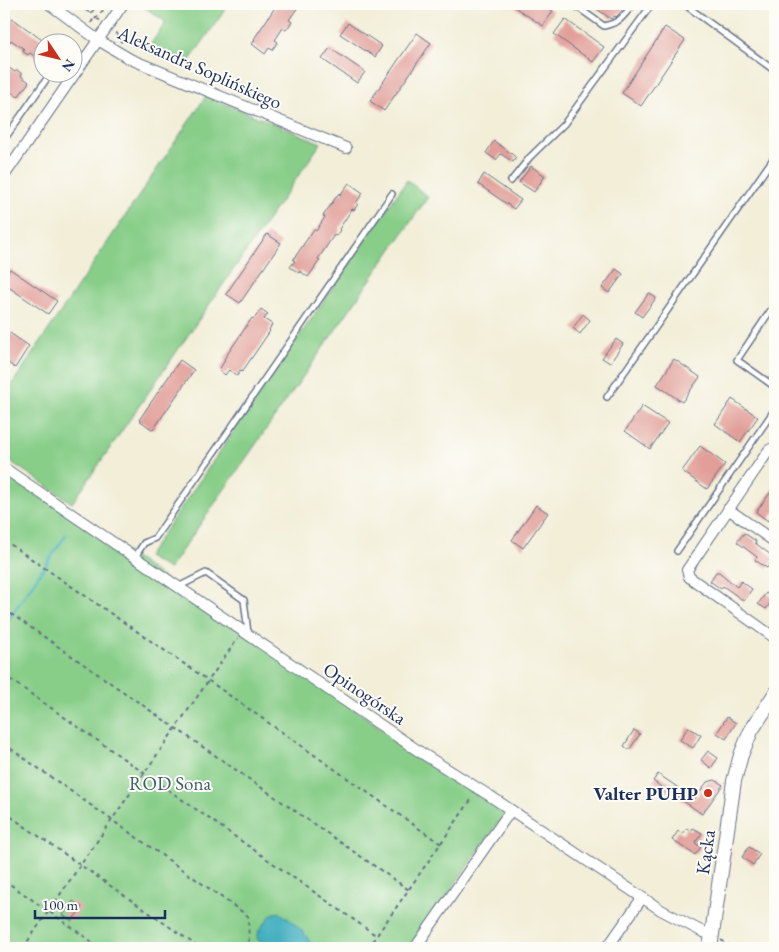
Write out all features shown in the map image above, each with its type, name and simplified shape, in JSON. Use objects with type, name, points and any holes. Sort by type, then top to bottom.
[{"type":"street","name":"Aleksandra Soplińskiego","points":[[49,4],[98,40],[130,59],[346,148]]},
{"type":"street","points":[[4,176],[123,4]]},
{"type":"street","points":[[775,447],[769,450],[687,570],[689,577],[775,638]]},
{"type":"street","name":"Opinogórska","points":[[4,468],[364,712],[392,733],[642,898],[701,931],[711,941]]},
{"type":"street","points":[[728,509],[775,542]]},
{"type":"street","name":"Kącka","points":[[711,941],[734,781],[751,731],[775,694]]},
{"type":"street","points":[[415,948],[511,810]]},
{"type":"street","points":[[607,948],[642,898]]},
{"type":"lane","points":[[81,4],[90,9],[94,4]]},
{"type":"lane","points":[[573,4],[604,26],[615,24],[633,4]]},
{"type":"lane","points":[[511,181],[530,157],[564,124],[652,4]]},
{"type":"lane","points":[[684,4],[775,71]]},
{"type":"lane","points":[[5,138],[44,82]]},
{"type":"lane","points":[[607,397],[775,156]]},
{"type":"lane","points":[[134,557],[144,543],[155,538],[392,194]]},
{"type":"lane","points":[[775,304],[737,360],[775,387]]},
{"type":"lane","points":[[677,551],[775,409]]},
{"type":"lane","points":[[178,587],[206,574],[244,600],[246,632]]},
{"type":"path","points":[[93,20],[109,4]]},
{"type":"path","points":[[4,540],[441,844]]},
{"type":"path","points":[[4,609],[409,890]]},
{"type":"path","points":[[23,948],[209,681],[246,632]]},
{"type":"path","points":[[4,675],[377,936]]},
{"type":"path","points":[[4,744],[248,916],[249,943],[257,948]]},
{"type":"path","points":[[368,948],[479,789]]},
{"type":"path","points":[[4,812],[200,948]]},
{"type":"path","points":[[4,880],[101,948]]},
{"type":"green space","points":[[140,4],[229,4],[188,63],[146,51],[166,22]]},
{"type":"green space","points":[[206,96],[321,143],[72,503],[4,457],[4,396]]},
{"type":"green space","points":[[407,180],[428,197],[169,569],[147,557]]},
{"type":"green space","name":"ROD Sona","points":[[4,468],[505,813],[410,948],[4,948]]},
{"type":"water","points":[[279,912],[305,934],[311,944],[308,948],[268,948],[257,939],[259,930],[272,914]]},
{"type":"building","points":[[280,4],[300,4],[289,20],[292,22],[286,30],[283,28],[275,40],[278,42],[272,50],[269,48],[265,54],[252,44],[276,6],[278,7]]},
{"type":"building","points":[[510,4],[542,4],[553,11],[543,26]]},
{"type":"building","points":[[601,4],[627,4],[616,17],[611,19],[597,9]]},
{"type":"building","points":[[4,12],[32,33],[32,54],[30,53],[28,55],[22,51],[24,49],[11,40],[10,42],[4,38]]},
{"type":"building","points":[[565,19],[604,47],[593,62],[554,34]]},
{"type":"building","points":[[348,23],[382,46],[375,57],[340,34]]},
{"type":"building","points":[[665,27],[685,40],[641,106],[622,93]]},
{"type":"building","points":[[417,33],[431,43],[384,111],[370,101]]},
{"type":"building","points":[[330,48],[365,72],[357,83],[322,59]]},
{"type":"building","points":[[4,64],[15,72],[17,70],[29,82],[18,97],[4,87]]},
{"type":"building","points":[[494,141],[516,158],[513,162],[501,154],[496,160],[486,153]]},
{"type":"building","points":[[531,166],[545,176],[534,192],[519,182]]},
{"type":"building","points":[[484,174],[521,200],[514,209],[478,184]]},
{"type":"building","points":[[349,183],[363,193],[356,203],[358,204],[354,210],[352,209],[336,236],[334,235],[308,277],[300,271],[299,273],[290,267],[295,261],[293,260],[314,229],[316,231],[325,217],[323,216],[339,193],[340,195]]},
{"type":"building","points":[[267,234],[281,243],[240,303],[226,294]]},
{"type":"building","points":[[10,269],[57,301],[48,314],[4,284],[4,279]]},
{"type":"building","points":[[616,269],[623,274],[609,293],[602,288]]},
{"type":"building","points":[[649,293],[656,298],[642,317],[635,312]]},
{"type":"building","points":[[261,309],[268,314],[264,319],[272,324],[270,331],[242,372],[240,370],[237,376],[229,370],[225,375],[219,370],[224,359],[252,318],[254,319]]},
{"type":"building","points":[[583,314],[590,320],[580,334],[573,328]]},
{"type":"building","points":[[4,329],[29,346],[15,368],[4,360]]},
{"type":"building","points":[[616,339],[623,344],[610,363],[602,358]]},
{"type":"building","points":[[674,359],[700,377],[682,402],[657,385]]},
{"type":"building","points":[[180,360],[194,370],[153,430],[139,420]]},
{"type":"building","points":[[732,399],[758,417],[740,442],[715,424]]},
{"type":"building","points":[[642,406],[668,423],[650,449],[625,431]]},
{"type":"building","points":[[700,446],[725,464],[707,489],[682,471]]},
{"type":"building","points":[[775,486],[775,511],[768,521],[756,512]]},
{"type":"building","points":[[536,505],[548,513],[523,548],[512,540]]},
{"type":"building","points":[[744,533],[775,558],[767,568],[755,560],[757,557],[737,542]]},
{"type":"building","points":[[716,572],[719,572],[737,587],[741,581],[752,589],[744,601],[723,586],[721,589],[710,581]]},
{"type":"building","points":[[766,593],[774,598],[766,609],[758,604]]},
{"type":"building","points":[[727,717],[736,723],[726,739],[717,733]]},
{"type":"building","points":[[688,727],[701,735],[693,748],[680,740]]},
{"type":"building","points":[[634,730],[640,734],[629,750],[624,746]]},
{"type":"building","points":[[708,751],[718,758],[711,768],[701,760]]},
{"type":"building","points":[[658,774],[695,799],[707,782],[715,780],[723,785],[702,814],[653,781]]},
{"type":"building","points":[[687,828],[691,831],[693,828],[702,833],[695,843],[701,847],[695,855],[672,840],[678,831],[683,834]]},
{"type":"building","points":[[749,847],[760,854],[753,865],[742,857]]},
{"type":"building","points":[[73,901],[82,907],[72,921],[63,915]]},
{"type":"waterway","points":[[4,626],[66,535]]},
{"type":"place","name":"Valter PUHP","points":[[708,793]]}]
